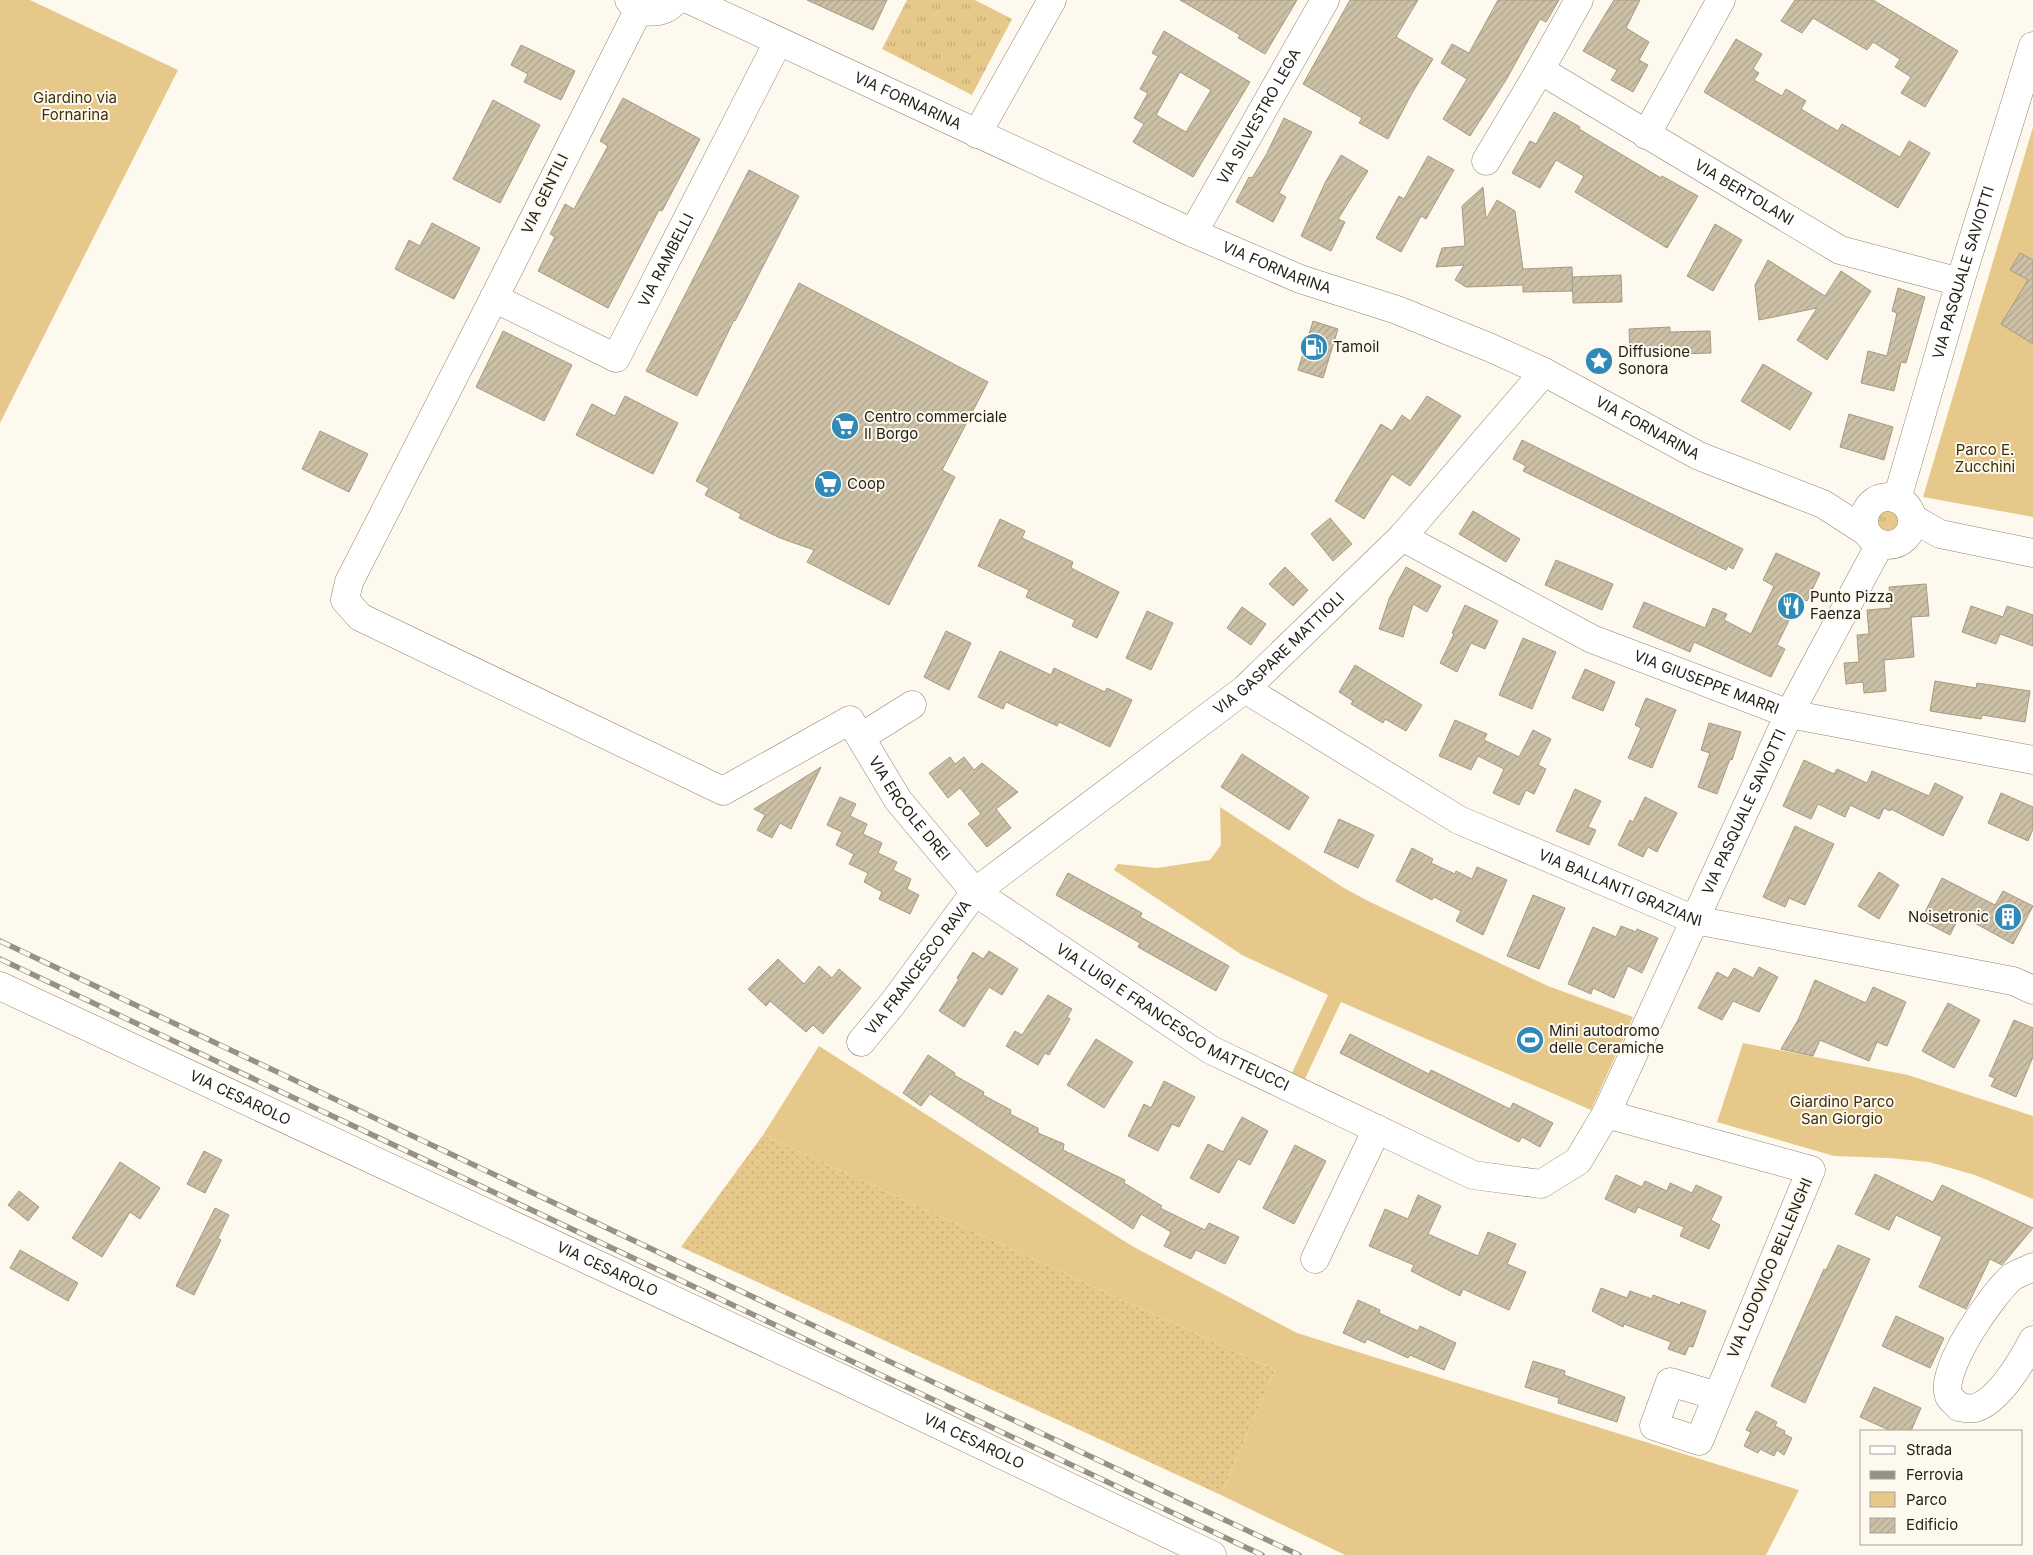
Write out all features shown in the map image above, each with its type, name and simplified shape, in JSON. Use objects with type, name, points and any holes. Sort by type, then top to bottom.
[{"type":"street","points":[[634,4],[648,12],[657,12],[666,9],[676,0]]},
{"type":"street","name":"VIA FORNARINA","points":[[690,0],[1192,233],[1300,279],[1397,310],[1491,348],[1544,372],[1699,456],[1823,504],[1872,526]]},
{"type":"street","points":[[977,134],[1052,0]]},
{"type":"street","name":"VIA SILVESTRO LEGA","points":[[1192,233],[1325,0]]},
{"type":"street","points":[[1486,161],[1579,0]]},
{"type":"street","points":[[1646,135],[1721,0]]},
{"type":"street","name":"VIA GENTILI","points":[[634,4],[494,298],[348,582],[345,600],[360,617],[723,792],[856,728]]},
{"type":"street","name":"VIA RAMBELLI","points":[[494,298],[616,358],[778,42]]},
{"type":"street","name":"VIA PASQUALE SAVIOTTI","points":[[1905,518],[1960,282],[2033,46]]},
{"type":"street","name":"VIA BERTOLANI","points":[[1540,70],[1840,250],[1960,282]]},
{"type":"street","name":"VIA GASPARE MATTIOLI","points":[[975,892],[1245,689],[1402,537],[1544,372]]},
{"type":"street","points":[[1905,518],[1894,544],[1872,526],[1883,498],[1905,518],[1940,534],[2033,552]]},
{"type":"street","name":"VIA PASQUALE SAVIOTTI","points":[[1606,1114],[1789,714],[1872,526]]},
{"type":"street","name":"VIA GIUSEPPE MARRI","points":[[1402,537],[1592,639],[1789,714],[2033,760]]},
{"type":"street","name":"VIA BALLANTI GRAZIANI","points":[[1245,689],[1459,820],[1695,920],[2013,981],[2033,990]]},
{"type":"street","points":[[856,728],[912,705]]},
{"type":"street","name":"VIA ERCOLE DREI","points":[[856,728],[898,800],[975,892]]},
{"type":"street","name":"VIA FRANCESCO RAVA","points":[[862,1042],[975,892]]},
{"type":"street","name":"VIA LUIGI E FRANCESCO MATTEUCCI","points":[[975,892],[1211,1050],[1473,1175],[1541,1184],[1578,1161],[1606,1114]]},
{"type":"street","name":"VIA CESAROLO","points":[[0,986],[842,1379],[1212,1555]]},
{"type":"street","name":"VIA LODOVICO BELLENGHI","points":[[1606,1114],[1811,1170],[1717,1396]]},
{"type":"street","points":[[1315,1259],[1377,1129]]},
{"type":"street","points":[[2033,1267],[2013,1277],[1983,1313],[1953,1360],[1948,1383],[1949,1396],[1960,1407],[1974,1408],[1986,1403],[2003,1386],[2024,1358],[2033,1340]]},
{"type":"green space","name":"Giardino via Fornarina","points":[[0,0],[30,0],[178,70],[0,423]]},
{"type":"green space","points":[[907,0],[975,0],[1012,19],[972,95],[882,49]]},
{"type":"green space","name":"Parco E. Zucchini","points":[[2033,127],[2033,517],[1923,497]]},
{"type":"green space","points":[[1887,507],[1898,511],[1902,522],[1898,533],[1887,537],[1876,533],[1872,522],[1876,511]]},
{"type":"green space","points":[[1220,807],[1344,888],[1370,902],[1548,986],[1633,1017],[1591,1110],[1341,1002],[1304,1081],[1291,1075],[1328,995],[1242,955],[1114,870],[1118,864],[1157,868],[1210,860],[1221,845]]},
{"type":"green space","name":"Giardino Parco San Giorgio","points":[[1743,1043],[1908,1075],[2033,1116],[2033,1199],[1975,1175],[1929,1162],[1834,1156],[1717,1122]]},
{"type":"green space","points":[[819,1046],[1132,1246],[1297,1333],[1799,1490],[1766,1555],[1345,1555],[1221,1495],[1275,1370],[763,1135]]},
{"type":"green space","points":[[763,1135],[1275,1370],[1221,1495],[681,1247]]},
{"type":"building","points":[[807,0],[887,0],[873,30]]},
{"type":"building","points":[[1180,0],[1297,0],[1265,54],[1238,38],[1240,35]]},
{"type":"building","points":[[1350,0],[1418,0],[1396,37],[1433,59],[1412,93],[1388,139],[1359,123],[1362,118],[1303,84]]},
{"type":"building","points":[[1498,0],[1559,0],[1546,22],[1540,19],[1506,80],[1470,136],[1443,119],[1467,79],[1441,63],[1452,44],[1469,53]]},
{"type":"building","points":[[1614,0],[1640,0],[1626,28],[1649,42],[1639,60],[1648,65],[1633,92],[1611,80],[1617,70],[1583,51]]},
{"type":"building","points":[[1795,0],[1873,0],[1958,51],[1925,107],[1901,93],[1911,77],[1895,67],[1900,59],[1873,42],[1867,50],[1813,18],[1802,33],[1781,21]]},
{"type":"building","points":[[1164,31],[1250,82],[1193,177],[1133,142],[1144,124],[1134,118],[1148,93],[1140,89],[1158,56],[1152,53]],"holes":[[[1180,72],[1211,90],[1186,132],[1156,115]]]},
{"type":"building","points":[[1736,39],[1762,54],[1753,69],[1759,73],[1754,80],[1782,96],[1786,89],[1806,101],[1801,109],[1838,131],[1842,124],[1900,157],[1909,141],[1930,153],[1898,208],[1704,92]]},
{"type":"building","points":[[521,45],[575,71],[561,100],[524,82],[528,74],[511,65]]},
{"type":"building","points":[[623,98],[700,139],[662,211],[659,210],[608,308],[538,271],[555,237],[550,234],[565,204],[574,209],[608,146],[600,141]]},
{"type":"building","points":[[493,100],[540,125],[500,203],[453,179]]},
{"type":"building","points":[[1554,112],[1661,178],[1662,176],[1698,196],[1667,248],[1575,192],[1584,176],[1556,160],[1540,188],[1512,173],[1530,141],[1536,144]]},
{"type":"building","points":[[1284,118],[1312,132],[1279,193],[1286,197],[1273,222],[1236,202],[1249,177],[1252,178],[1266,155]]},
{"type":"building","points":[[1341,155],[1368,171],[1338,219],[1345,222],[1331,251],[1301,236],[1325,183]]},
{"type":"building","points":[[1428,156],[1454,170],[1426,219],[1421,216],[1401,252],[1376,238],[1399,196],[1404,199]]},
{"type":"building","points":[[749,170],[799,196],[734,320],[697,396],[646,371]]},
{"type":"building","points":[[1483,187],[1486,219],[1497,200],[1515,211],[1523,269],[1572,267],[1573,291],[1523,292],[1523,285],[1466,287],[1455,280],[1464,265],[1436,267],[1442,248],[1465,246],[1462,206]]},
{"type":"building","points":[[432,223],[480,248],[454,299],[395,269],[409,240],[420,246]]},
{"type":"building","points":[[1715,224],[1742,240],[1713,291],[1687,276]]},
{"type":"building","points":[[2020,253],[2033,260],[2033,344],[2001,324],[2028,280],[2010,270]]},
{"type":"building","points":[[1768,260],[1825,296],[1841,271],[1871,291],[1827,360],[1797,340],[1817,308],[1759,320],[1755,285]]},
{"type":"building","points":[[1621,275],[1622,302],[1573,303],[1572,277]]},
{"type":"building","name":"Centro commerciale Il Borgo","points":[[799,283],[988,382],[942,470],[955,477],[889,605],[807,562],[814,550],[780,538],[739,518],[741,514],[705,495],[709,488],[696,481]]},
{"type":"building","points":[[1898,288],[1925,297],[1906,363],[1901,362],[1894,391],[1861,383],[1868,351],[1887,356],[1897,313],[1892,311]]},
{"type":"building","points":[[1313,321],[1338,329],[1323,378],[1298,370]]},
{"type":"building","points":[[1670,327],[1670,332],[1710,331],[1711,353],[1677,354],[1677,351],[1630,352],[1629,329]]},
{"type":"building","points":[[503,331],[572,365],[544,421],[476,387]]},
{"type":"building","points":[[1763,364],[1812,393],[1790,430],[1741,401]]},
{"type":"building","points":[[625,396],[678,423],[653,474],[576,435],[592,404],[615,416]]},
{"type":"building","points":[[1427,396],[1461,416],[1410,486],[1392,474],[1364,519],[1335,501],[1381,424],[1392,431],[1402,415],[1410,421]]},
{"type":"building","points":[[1849,414],[1893,427],[1884,460],[1840,447]]},
{"type":"building","points":[[320,431],[368,454],[349,492],[302,469]]},
{"type":"building","points":[[1522,440],[1743,549],[1733,569],[1728,566],[1726,570],[1523,471],[1526,466],[1513,459]]},
{"type":"building","points":[[1473,511],[1520,539],[1506,562],[1459,534]]},
{"type":"building","points":[[1330,518],[1352,544],[1333,561],[1311,534]]},
{"type":"building","points":[[1000,519],[1025,531],[1022,538],[1073,562],[1071,568],[1119,592],[1097,638],[1072,626],[1075,620],[1026,597],[1029,590],[978,566]]},
{"type":"building","points":[[1776,553],[1820,573],[1807,601],[1800,598],[1777,645],[1785,649],[1771,677],[1694,642],[1690,652],[1633,627],[1644,602],[1705,628],[1713,608],[1727,614],[1724,620],[1751,634],[1774,586],[1763,580]]},
{"type":"building","points":[[1556,560],[1613,584],[1602,610],[1545,585]]},
{"type":"building","points":[[1285,567],[1308,590],[1293,606],[1269,584]]},
{"type":"building","points":[[1406,567],[1441,586],[1427,612],[1413,604],[1403,637],[1379,629],[1389,599]]},
{"type":"building","points":[[1926,584],[1929,616],[1911,617],[1914,657],[1884,660],[1886,691],[1864,693],[1863,682],[1846,684],[1844,663],[1859,662],[1857,635],[1869,634],[1867,610],[1891,608],[1889,587]]},
{"type":"building","points":[[1465,605],[1498,621],[1485,649],[1471,643],[1457,672],[1440,663]]},
{"type":"building","points":[[1971,606],[2003,617],[2007,606],[2033,615],[2033,646],[2000,634],[1996,644],[1962,632]]},
{"type":"building","points":[[1242,607],[1266,624],[1251,645],[1227,628]]},
{"type":"building","points":[[1147,611],[1173,623],[1151,670],[1126,658]]},
{"type":"building","points":[[946,631],[971,643],[949,690],[924,677]]},
{"type":"building","points":[[1523,638],[1556,652],[1532,709],[1499,695]]},
{"type":"building","points":[[1000,651],[1051,675],[1054,668],[1105,692],[1107,688],[1132,700],[1110,747],[1059,722],[1057,726],[1006,702],[1003,709],[978,697]]},
{"type":"building","points":[[1355,665],[1422,705],[1406,731],[1385,719],[1383,723],[1351,704],[1353,701],[1339,692]]},
{"type":"building","points":[[1585,669],[1615,682],[1603,711],[1572,698]]},
{"type":"building","points":[[1935,681],[1976,688],[1977,683],[2030,691],[2025,722],[1982,715],[1981,719],[1930,711]]},
{"type":"building","points":[[1646,698],[1676,710],[1652,768],[1628,758],[1641,728],[1635,725]]},
{"type":"building","points":[[1455,720],[1487,734],[1484,740],[1519,757],[1533,730],[1551,739],[1538,765],[1546,769],[1534,794],[1526,790],[1519,805],[1493,793],[1504,769],[1478,756],[1471,770],[1439,756]]},
{"type":"building","points":[[1709,723],[1741,732],[1732,760],[1730,759],[1717,794],[1698,787],[1710,753],[1701,750]]},
{"type":"building","points":[[1242,754],[1309,797],[1289,830],[1221,787]]},
{"type":"building","points":[[950,757],[955,764],[964,757],[974,770],[982,763],[1018,792],[996,809],[1011,828],[987,847],[968,824],[981,814],[960,788],[948,798],[929,773]]},
{"type":"building","points":[[1804,760],[1834,774],[1837,769],[1867,783],[1872,771],[1929,796],[1935,783],[1963,797],[1943,836],[1891,809],[1890,811],[1884,808],[1879,819],[1850,805],[1845,817],[1818,804],[1811,819],[1783,806]]},
{"type":"building","points":[[821,767],[791,829],[780,823],[772,838],[757,830],[765,815],[754,809]]},
{"type":"building","points":[[1575,789],[1601,801],[1588,827],[1596,830],[1589,845],[1556,831]]},
{"type":"building","points":[[2001,793],[2033,807],[2033,829],[2028,841],[1988,823]]},
{"type":"building","points":[[840,797],[856,804],[850,816],[867,824],[863,834],[882,843],[878,853],[897,862],[893,870],[911,879],[907,889],[919,895],[910,914],[879,899],[882,892],[864,882],[868,873],[849,864],[854,854],[836,845],[842,832],[827,825]]},
{"type":"building","points":[[1645,797],[1677,813],[1657,852],[1648,847],[1643,857],[1618,845],[1630,820],[1633,822]]},
{"type":"building","points":[[1339,819],[1374,835],[1358,868],[1324,852]]},
{"type":"building","points":[[1795,826],[1834,844],[1805,905],[1789,898],[1785,907],[1763,897]]},
{"type":"building","points":[[1412,848],[1433,859],[1431,863],[1455,874],[1456,871],[1472,879],[1477,867],[1507,880],[1483,935],[1456,921],[1461,911],[1434,897],[1432,900],[1396,881]]},
{"type":"building","points":[[1879,872],[1899,885],[1879,919],[1858,906]]},
{"type":"building","points":[[1068,873],[1142,913],[1140,917],[1229,966],[1216,991],[1138,947],[1140,943],[1056,895]]},
{"type":"building","points":[[1942,878],[1995,905],[2003,891],[2033,906],[2013,944],[1960,915],[1950,935],[1921,920]]},
{"type":"building","points":[[1533,895],[1565,908],[1539,969],[1507,956]]},
{"type":"building","points":[[1621,926],[1636,932],[1637,929],[1658,938],[1642,973],[1628,966],[1614,998],[1593,988],[1591,994],[1568,984],[1593,927],[1616,937]]},
{"type":"building","points":[[989,951],[1018,969],[1002,995],[989,987],[964,1027],[939,1011],[973,952],[983,959]]},
{"type":"building","points":[[778,959],[804,984],[819,966],[832,978],[839,969],[861,988],[823,1034],[813,1025],[806,1032],[770,1001],[766,1006],[748,989]]},
{"type":"building","points":[[1759,967],[1778,977],[1759,1012],[1733,1001],[1722,1020],[1698,1008],[1717,972],[1728,978],[1734,968],[1753,978]]},
{"type":"building","points":[[1815,980],[1866,1003],[1873,987],[1906,1002],[1887,1046],[1877,1042],[1869,1061],[1820,1040],[1813,1056],[1781,1049],[1798,1020]]},
{"type":"building","points":[[1048,995],[1072,1009],[1067,1017],[1070,1019],[1049,1055],[1045,1053],[1038,1065],[1006,1046],[1015,1031],[1022,1035]]},
{"type":"building","points":[[1948,1003],[1980,1020],[1954,1068],[1922,1051]]},
{"type":"building","points":[[2014,1020],[2033,1028],[2033,1057],[2016,1097],[1991,1086],[1995,1078],[1989,1076]]},
{"type":"building","points":[[1350,1034],[1429,1074],[1431,1070],[1510,1109],[1513,1103],[1553,1123],[1540,1147],[1522,1137],[1519,1142],[1340,1053]]},
{"type":"building","points":[[1096,1039],[1133,1062],[1104,1108],[1067,1085]]},
{"type":"building","points":[[928,1055],[955,1073],[954,1075],[984,1092],[983,1095],[1011,1110],[1010,1114],[1038,1128],[1038,1133],[1064,1144],[1063,1150],[1125,1180],[1124,1183],[1162,1206],[1160,1208],[1205,1230],[1209,1223],[1239,1237],[1225,1264],[1196,1250],[1191,1259],[1164,1246],[1171,1232],[1141,1214],[1133,1229],[930,1094],[921,1106],[903,1093]]},
{"type":"building","points":[[1164,1081],[1195,1097],[1179,1127],[1172,1124],[1158,1151],[1128,1136],[1144,1104],[1151,1108]]},
{"type":"building","points":[[1242,1117],[1268,1131],[1250,1165],[1238,1159],[1219,1193],[1190,1178],[1208,1144],[1223,1152]]},
{"type":"building","points":[[1295,1145],[1326,1161],[1294,1224],[1263,1208]]},
{"type":"building","points":[[204,1151],[222,1160],[205,1193],[187,1184]]},
{"type":"building","points":[[120,1162],[160,1188],[140,1219],[130,1212],[102,1257],[72,1238]]},
{"type":"building","points":[[1875,1174],[1933,1202],[1942,1185],[2033,1228],[2002,1265],[1990,1259],[1966,1309],[1919,1287],[1942,1237],[1896,1215],[1889,1230],[1855,1214]]},
{"type":"building","points":[[1616,1175],[1642,1187],[1645,1181],[1667,1191],[1670,1183],[1692,1193],[1696,1185],[1722,1197],[1711,1220],[1720,1225],[1709,1249],[1680,1236],[1684,1227],[1638,1207],[1635,1213],[1605,1199]]},
{"type":"building","points":[[19,1191],[39,1207],[28,1221],[8,1205]]},
{"type":"building","points":[[1418,1195],[1441,1206],[1428,1234],[1478,1256],[1488,1232],[1516,1244],[1507,1264],[1526,1272],[1509,1310],[1463,1289],[1460,1296],[1411,1271],[1414,1265],[1369,1246],[1385,1209],[1408,1219]]},
{"type":"building","points":[[215,1208],[229,1215],[218,1238],[221,1240],[194,1295],[176,1286]]},
{"type":"building","points":[[1838,1245],[1870,1259],[1805,1403],[1771,1386],[1824,1269],[1826,1270]]},
{"type":"building","points":[[20,1250],[78,1283],[68,1301],[10,1268]]},
{"type":"building","points":[[1601,1288],[1627,1298],[1630,1291],[1652,1299],[1653,1295],[1680,1305],[1681,1302],[1706,1311],[1693,1347],[1689,1346],[1685,1355],[1668,1349],[1671,1342],[1624,1324],[1623,1327],[1592,1311]]},
{"type":"building","points":[[1358,1300],[1380,1310],[1379,1313],[1418,1331],[1420,1326],[1456,1343],[1444,1370],[1410,1355],[1408,1358],[1367,1339],[1365,1343],[1343,1333]]},
{"type":"building","points":[[1896,1316],[1944,1338],[1930,1368],[1882,1346]]},
{"type":"building","points":[[1533,1361],[1565,1371],[1564,1375],[1625,1397],[1617,1422],[1558,1403],[1559,1398],[1525,1387]]},
{"type":"building","points":[[1874,1387],[1921,1408],[1911,1430],[1889,1430],[1860,1417]]},
{"type":"building","points":[[1756,1411],[1777,1422],[1775,1426],[1785,1431],[1784,1434],[1792,1438],[1784,1455],[1777,1450],[1774,1456],[1760,1449],[1758,1453],[1744,1446],[1751,1432],[1746,1430]]},
{"type":"railway","points":[[0,941],[1299,1555]]},
{"type":"railway","points":[[0,959],[1262,1555]]},
{"type":"place","name":"Tamoil","points":[[1314,347]]},
{"type":"place","name":"Diffusione Sonora","points":[[1599,361]]},
{"type":"place","name":"Centro commerciale Il Borgo","points":[[845,426]]},
{"type":"place","name":"Coop","points":[[828,484]]},
{"type":"place","name":"Punto Pizza Faenza","points":[[1791,606]]},
{"type":"place","name":"Noisetronic","points":[[2008,917]]},
{"type":"place","name":"Mini autodromo delle Ceramiche","points":[[1530,1040]]}]
